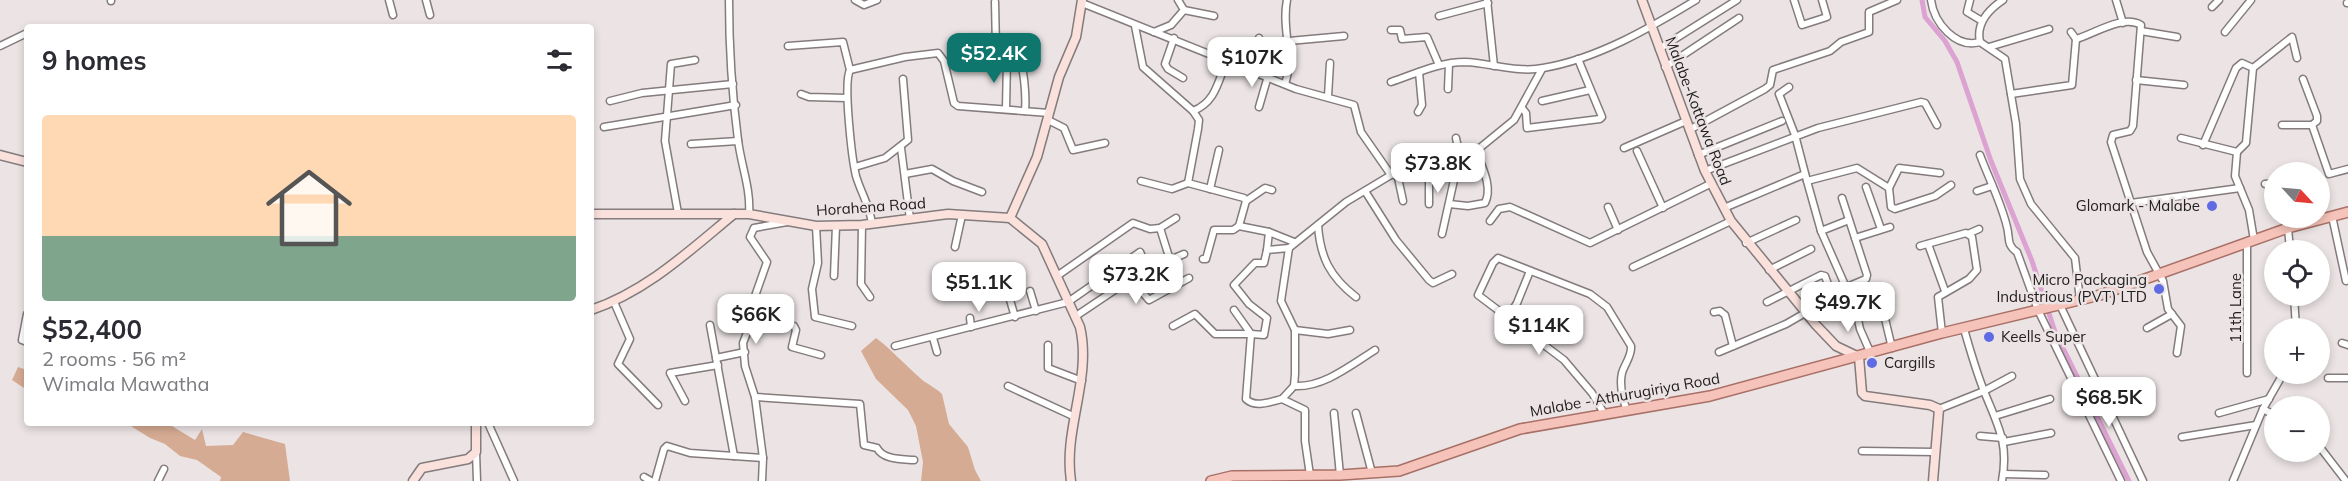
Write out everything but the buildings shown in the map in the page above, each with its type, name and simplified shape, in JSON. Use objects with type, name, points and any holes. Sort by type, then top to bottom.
[{"type":"main road","name":"Malabe - Athurugiriya Road","points":[[2332,216],[2348,212]]},
{"type":"main road","name":"Malabe - Athurugiriya Road","points":[[1211,481],[1233,478],[1299,478],[1310,474],[1346,477],[1407,469],[1520,429],[1710,396],[1942,333],[2080,300],[2160,276],[2288,228]]},
{"type":"street","points":[[389,0],[393,15]]},
{"type":"street","points":[[426,0],[430,15]]},
{"type":"street","points":[[729,0],[738,141],[750,200],[749,214]]},
{"type":"street","points":[[855,0],[864,5],[877,0]]},
{"type":"street","points":[[1178,0],[1184,10],[1214,16]]},
{"type":"street","points":[[1285,84],[1291,64],[1284,12],[1287,0]]},
{"type":"street","name":"Malabe-Kottawa Road","points":[[1642,0],[1698,155],[1710,184],[1731,221],[1746,243],[1804,313],[1836,346],[1859,357]]},
{"type":"street","points":[[1391,82],[1439,65],[1449,64],[1472,63],[1542,69],[1578,59],[1652,28],[1696,0]]},
{"type":"street","points":[[1659,50],[1737,0]]},
{"type":"street","points":[[1794,0],[1802,26],[1827,17],[1822,0]]},
{"type":"street","points":[[1624,148],[1687,126],[1766,89],[1770,85],[1773,70],[1830,51],[1841,42],[1869,32],[1869,12],[1897,0]]},
{"type":"street","points":[[1931,0],[1938,21],[1958,41],[1964,44],[1980,42],[2005,59],[2020,179],[2031,204],[2075,258],[2080,300]]},
{"type":"street","points":[[1970,0],[1967,12],[1982,21]]},
{"type":"street","points":[[1980,42],[1978,30],[1982,21],[2003,0]]},
{"type":"street","points":[[2116,0],[2123,23]]},
{"type":"street","points":[[2212,7],[2219,0]]},
{"type":"street","points":[[2225,32],[2251,0]]},
{"type":"street","points":[[1071,481],[1069,453],[1082,381],[1083,340],[1076,316],[1042,244],[1010,218],[1037,157],[1059,77],[1076,36],[1082,1],[1136,26],[1174,38],[1285,84],[1354,105],[1361,132],[1394,174],[1403,201]]},
{"type":"street","points":[[1439,16],[1488,1],[1494,66]]},
{"type":"street","points":[[995,2],[996,48],[1011,51],[1017,56],[1026,92],[1025,111]]},
{"type":"street","points":[[1154,32],[1170,25],[1184,10]]},
{"type":"street","points":[[1665,67],[1739,18]]},
{"type":"street","points":[[2076,39],[2092,34],[2098,29],[2123,23],[2139,23],[2141,32],[2132,129],[2113,135],[2111,142],[2147,252],[2160,276],[2168,309],[2181,326],[2177,352]]},
{"type":"street","points":[[1136,26],[1143,67],[1193,111],[1199,120],[1188,183]]},
{"type":"street","points":[[1989,47],[2049,29]]},
{"type":"street","points":[[1391,30],[1400,30],[1402,39],[1427,37],[1439,65]]},
{"type":"street","points":[[2011,94],[2072,85],[2076,39],[2071,32]]},
{"type":"street","points":[[2141,32],[2177,37]]},
{"type":"street","points":[[0,46],[24,34]]},
{"type":"street","points":[[1289,41],[1344,36]]},
{"type":"street","points":[[2181,138],[2237,152],[2246,143],[2253,68],[2292,37],[2297,58]]},
{"type":"street","points":[[1174,38],[1165,64],[1183,78]]},
{"type":"street","points":[[1252,69],[1259,38]]},
{"type":"street","points":[[788,46],[843,42],[850,70],[847,98],[855,167],[871,211],[872,224]]},
{"type":"street","points":[[850,70],[905,57],[938,53],[944,61],[954,103],[1049,116],[1064,128],[1073,150],[1105,143]]},
{"type":"street","points":[[1006,109],[1007,59]]},
{"type":"street","points":[[1522,108],[1526,113],[1527,128],[1600,119],[1602,117],[1578,59]]},
{"type":"street","points":[[678,213],[665,141],[665,117],[671,64],[695,60]]},
{"type":"street","points":[[1193,111],[1206,106],[1211,100],[1227,60]]},
{"type":"street","points":[[1328,96],[1330,63]]},
{"type":"street","points":[[2203,145],[2236,68],[2242,63],[2253,68]]},
{"type":"street","points":[[1448,89],[1449,64]]},
{"type":"street","points":[[1268,250],[1292,245],[1346,202],[1394,174],[1458,162],[1476,151],[1514,120],[1542,69]]},
{"type":"street","points":[[1418,112],[1422,105],[1419,72]]},
{"type":"street","points":[[1259,107],[1268,76]]},
{"type":"street","points":[[855,167],[885,158],[908,141],[903,79]]},
{"type":"street","points":[[2136,80],[2184,85]]},
{"type":"street","points":[[2282,125],[2312,125],[2317,121],[2303,80]]},
{"type":"street","points":[[610,101],[642,93],[733,84]]},
{"type":"street","points":[[1789,87],[1779,93],[1796,135],[1821,231],[1855,305],[1860,329],[1871,354]]},
{"type":"street","points":[[1542,101],[1590,90]]},
{"type":"street","points":[[801,94],[809,98],[847,98]]},
{"type":"street","points":[[1705,171],[1796,135],[1920,102],[1925,103],[1937,125]]},
{"type":"street","points":[[604,127],[736,105]]},
{"type":"street","points":[[1698,155],[1782,121]]},
{"type":"street","points":[[2312,125],[2324,162]]},
{"type":"street","points":[[1442,234],[1458,162],[1455,159],[1458,148],[1456,138]]},
{"type":"street","points":[[691,144],[738,141]]},
{"type":"street","points":[[901,148],[910,219]]},
{"type":"street","points":[[1430,148],[1430,204]]},
{"type":"street","points":[[1210,189],[1219,150]]},
{"type":"street","points":[[1449,204],[1468,206],[1485,203],[1489,196],[1488,185],[1476,151]]},
{"type":"street","points":[[1637,151],[1663,208]]},
{"type":"street","name":"11th Lane","points":[[2237,152],[2235,176],[2249,210],[2251,241],[2247,373]]},
{"type":"street","points":[[0,155],[24,161]]},
{"type":"street","points":[[1980,155],[2005,218],[2011,248],[2017,252],[2040,310],[2121,481]]},
{"type":"street","points":[[1808,182],[1857,168],[1889,188]]},
{"type":"street","points":[[1940,173],[1899,168],[1889,188],[1891,207],[1895,209],[1935,196],[1951,185]]},
{"type":"street","points":[[905,174],[932,169],[953,181],[982,192]]},
{"type":"street","points":[[2330,174],[2348,169]]},
{"type":"street","points":[[1724,208],[1805,174]]},
{"type":"street","points":[[1141,181],[1172,189],[1188,183],[1244,198],[1246,201]]},
{"type":"street","points":[[1490,221],[1499,209],[1510,207],[1590,243],[1710,184]]},
{"type":"street","points":[[1977,191],[1992,186]]},
{"type":"street","points":[[1866,187],[1881,230]]},
{"type":"street","points":[[1203,259],[1206,259],[1214,230],[1233,230],[1239,226],[1246,201],[1265,188],[1272,190]]},
{"type":"street","points":[[2131,203],[2240,188]]},
{"type":"street","points":[[1365,191],[1396,240],[1432,283],[1452,274]]},
{"type":"street","points":[[1842,198],[1867,275],[1866,279],[1847,287]]},
{"type":"street","points":[[1608,207],[1618,230]]},
{"type":"street","points":[[594,309],[614,302],[661,274],[735,214]]},
{"type":"street","name":"Horahena Road","points":[[594,215],[749,214],[816,226],[862,225],[962,215],[1010,218]]},
{"type":"street","points":[[955,247],[962,215]]},
{"type":"street","points":[[2332,216],[2346,281]]},
{"type":"street","points":[[1057,276],[1133,223],[1150,229],[1160,228],[1176,218]]},
{"type":"street","points":[[1746,243],[1796,220]]},
{"type":"street","points":[[1821,231],[1849,220]]},
{"type":"street","points":[[762,481],[763,458],[755,397],[746,366],[743,337],[752,320],[754,299],[767,262],[750,237],[754,228],[790,221]]},
{"type":"street","points":[[1633,267],[1731,221]]},
{"type":"street","points":[[862,225],[861,284],[870,297]]},
{"type":"street","points":[[1318,225],[1323,259],[1331,275],[1356,297]]},
{"type":"street","points":[[816,226],[818,263],[812,289],[815,317],[852,326]]},
{"type":"street","points":[[834,276],[836,226]]},
{"type":"street","points":[[1239,226],[1269,232],[1292,245]]},
{"type":"street","points":[[1855,238],[1890,227]]},
{"type":"street","points":[[1160,228],[1170,260],[1184,254]]},
{"type":"street","points":[[2288,228],[2289,240]]},
{"type":"street","points":[[1920,246],[1979,229]]},
{"type":"street","points":[[1173,326],[1195,314],[1215,334],[1264,334],[1267,318],[1249,304],[1234,285],[1255,263],[1264,263],[1268,250],[1269,232]]},
{"type":"street","points":[[1942,333],[1938,297],[1969,279],[1977,270],[1970,232]]},
{"type":"street","points":[[1928,244],[1945,291]]},
{"type":"street","points":[[1234,310],[1251,334],[1246,399],[1250,403],[1258,404],[1282,399],[1294,386],[1294,330],[1281,301],[1292,245]]},
{"type":"street","points":[[1769,270],[1811,249]]},
{"type":"street","points":[[895,346],[1015,318],[1068,302],[1140,252],[1148,270],[1076,316]]},
{"type":"street","points":[[1605,415],[1573,368],[1478,295],[1493,263],[1498,258],[1590,294],[1607,307],[1631,346],[1632,352],[1622,374],[1622,397],[1627,411]]},
{"type":"street","points":[[1507,319],[1517,303],[1530,271]]},
{"type":"street","points":[[1767,302],[1785,291],[1823,275],[1830,290]]},
{"type":"street","points":[[1131,279],[1149,300],[1189,278]]},
{"type":"street","points":[[1030,291],[1036,311]]},
{"type":"street","points":[[1719,352],[1786,324],[1835,299]]},
{"type":"street","points":[[1010,300],[1015,318]]},
{"type":"street","points":[[614,302],[630,339],[618,364],[658,405]]},
{"type":"street","points":[[1855,305],[1881,302],[1892,348]]},
{"type":"street","points":[[2057,305],[2143,481]]},
{"type":"street","points":[[1714,312],[1725,315],[1733,346]]},
{"type":"street","points":[[2147,328],[2172,314]]},
{"type":"street","points":[[970,318],[971,327]]},
{"type":"street","points":[[752,320],[794,326],[796,330],[792,347],[821,354]]},
{"type":"street","points":[[710,325],[734,456]]},
{"type":"street","points":[[24,327],[22,340],[24,341]]},
{"type":"street","points":[[1964,329],[2003,440],[2006,452],[2003,478],[2045,475]]},
{"type":"street","points":[[1294,330],[1328,334],[1350,330]]},
{"type":"street","points":[[933,338],[937,352]]},
{"type":"street","points":[[1048,345],[1048,368],[1082,381]]},
{"type":"street","points":[[1836,346],[1848,360]]},
{"type":"street","points":[[1294,386],[1308,387],[1344,370],[1375,350]]},
{"type":"street","points":[[685,401],[670,373],[717,362],[745,352]]},
{"type":"street","points":[[1859,357],[1862,393],[1865,396],[1930,405],[1939,409],[1984,391],[2012,376]]},
{"type":"street","points":[[2330,378],[2348,378]]},
{"type":"street","points":[[1008,386],[1075,417]]},
{"type":"street","points":[[755,397],[860,404],[864,445],[877,448],[880,454],[887,457],[914,460]]},
{"type":"street","points":[[1282,399],[1305,410],[1305,441],[1310,474]]},
{"type":"street","points":[[1995,416],[2050,399]]},
{"type":"street","points":[[2219,413],[2264,400]]},
{"type":"street","points":[[2108,408],[2132,402]]},
{"type":"street","points":[[1935,480],[1939,409]]},
{"type":"street","points":[[2232,481],[2263,409]]},
{"type":"street","points":[[1334,413],[1346,477]]},
{"type":"street","points":[[1356,413],[1372,472]]},
{"type":"street","points":[[2182,437],[2256,425]]},
{"type":"street","points":[[476,426],[477,481]]},
{"type":"street","points":[[489,426],[513,481]]},
{"type":"street","points":[[1980,436],[2003,440],[2051,433]]},
{"type":"street","points":[[644,477],[653,481],[667,446],[690,453],[763,458]]},
{"type":"street","points":[[1862,451],[1935,452]]},
{"type":"street","points":[[413,481],[422,468],[468,459],[476,452]]},
{"type":"street","points":[[2330,460],[2346,481]]},
{"type":"street","points":[[158,481],[164,470]]},
{"type":"shaded area","points":[[876,338],[942,394],[949,424],[968,447],[981,481],[921,481],[923,462],[916,426],[908,410],[876,379],[861,351]]},
{"type":"shaded area","points":[[18,367],[24,369],[24,388],[12,380]]},
{"type":"shaded area","points":[[131,426],[172,426],[195,440],[202,429],[206,446],[233,445],[243,432],[285,444],[290,481],[220,481],[221,477],[197,460],[180,456],[165,444]]},
{"type":"waterway","points":[[1922,0],[1925,17],[1945,41],[1957,62],[1991,161],[2032,261],[2055,332],[2129,481]]},
{"type":"place","name":"Glomark - Malabe","points":[[2212,206]]},
{"type":"place","name":"Micro Packaging Industrious (PVT) LTD","points":[[2159,289]]},
{"type":"place","name":"Keells Super","points":[[1989,337]]},
{"type":"place","name":"Cargills","points":[[1872,363]]}]
